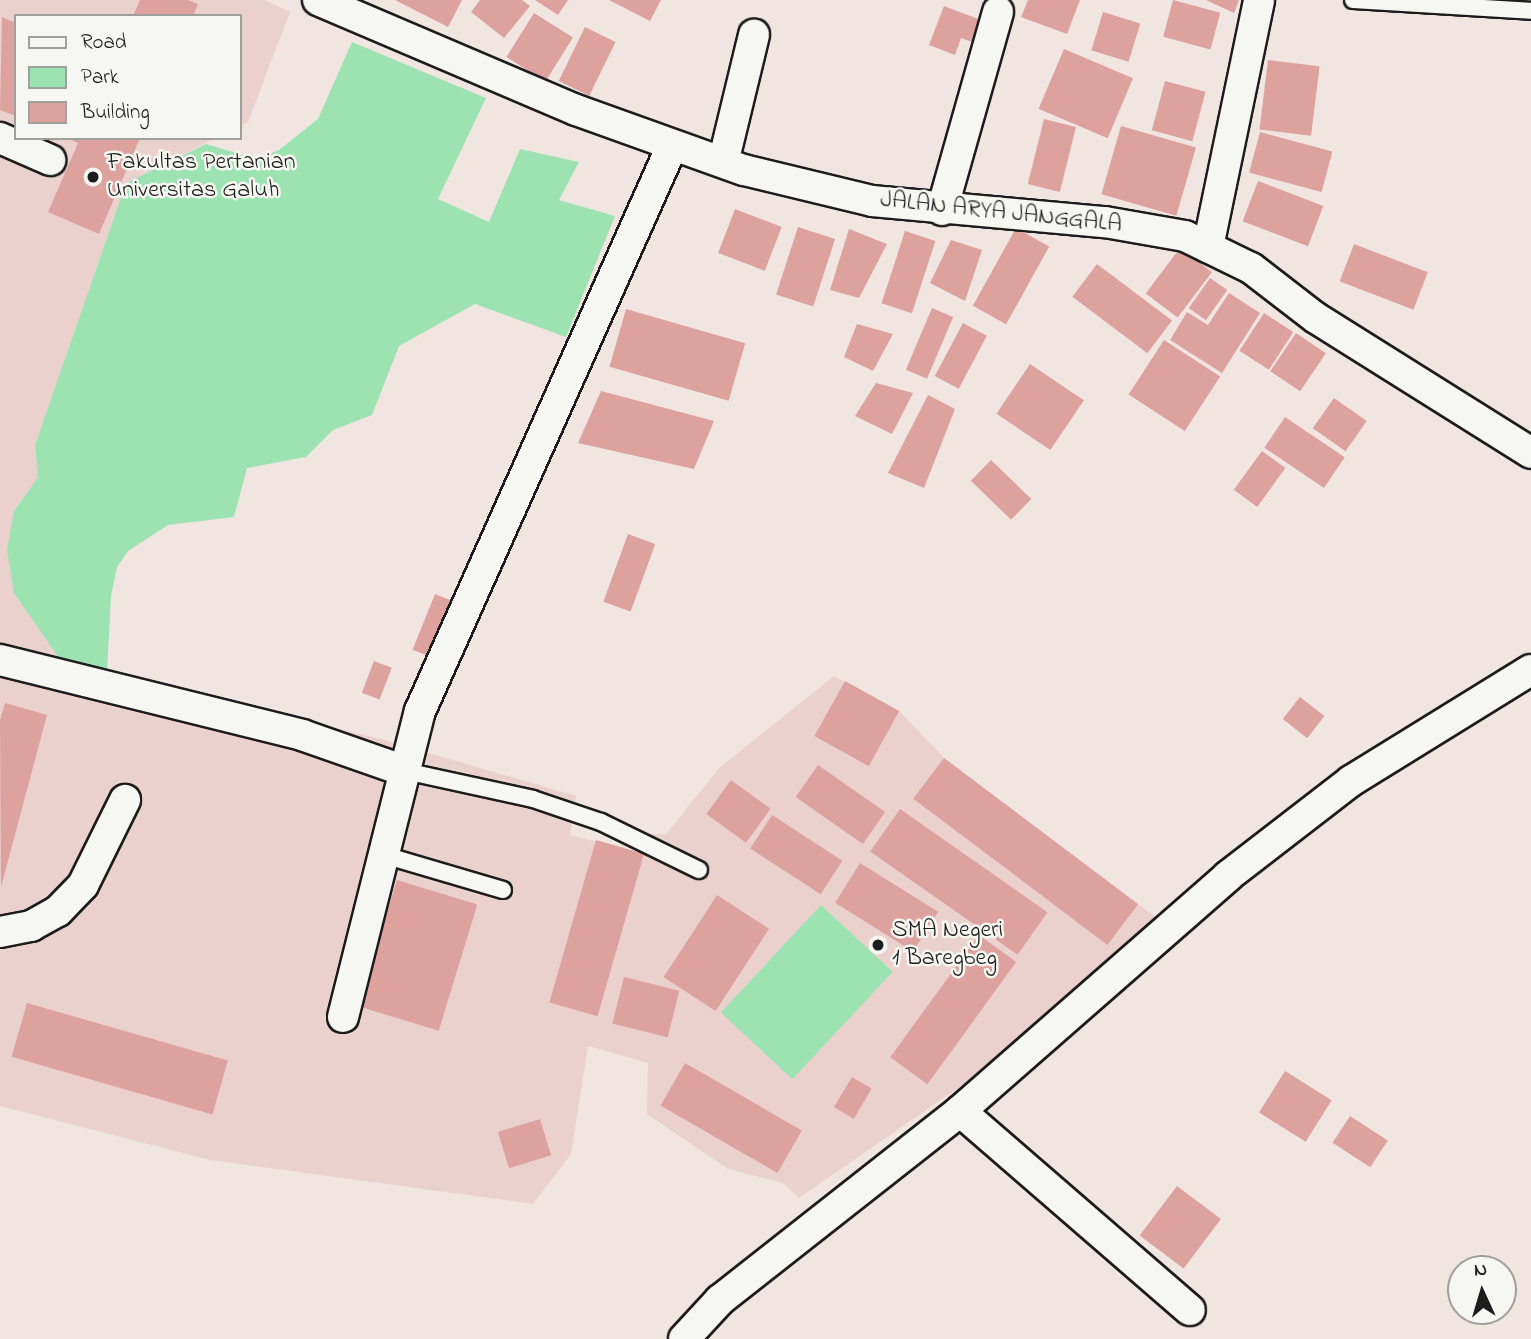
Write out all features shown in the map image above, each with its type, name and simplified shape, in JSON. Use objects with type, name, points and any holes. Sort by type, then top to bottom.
[{"type":"street","name":"JALAN ARYA JANGGALA","points":[[318,0],[672,146],[724,159],[744,170],[872,201],[1105,222],[1185,236],[1251,268],[1316,318],[1531,453]]},
{"type":"street","points":[[1208,247],[1259,0]]},
{"type":"street","points":[[942,209],[998,12]]},
{"type":"street","points":[[724,159],[754,35]]},
{"type":"street","points":[[0,138],[50,160]]},
{"type":"street","points":[[343,1017],[420,711],[672,146]]},
{"type":"street","points":[[0,660],[302,735],[405,771]]},
{"type":"street","points":[[702,1319],[960,1111],[1290,828],[1351,781],[1531,670]]},
{"type":"street","points":[[0,932],[49,916],[83,886],[125,800]]},
{"type":"street","points":[[960,1111],[1190,1310]]},
{"type":"lane","points":[[1353,0],[1531,10]]},
{"type":"lane","points":[[405,771],[578,814],[699,870]]},
{"type":"lane","points":[[384,855],[503,890]]},
{"type":"shaded area","points":[[0,0],[264,0],[290,12],[248,122],[242,125],[242,14],[14,14],[14,140],[212,140],[126,183],[35,445],[38,477],[14,511],[107,673],[381,739],[576,796],[570,835],[644,854],[650,834],[666,834],[719,768],[834,676],[899,711],[944,758],[1165,924],[974,1077],[799,1198],[783,1183],[728,1169],[647,1114],[648,1063],[588,1046],[571,1154],[533,1204],[210,1160],[0,1106]]},
{"type":"green space","points":[[352,42],[486,98],[438,199],[489,222],[520,149],[579,162],[559,200],[615,216],[566,337],[475,304],[399,346],[372,415],[333,430],[306,457],[247,468],[234,517],[168,525],[128,551],[117,567],[111,596],[107,673],[61,661],[14,593],[7,550],[14,511],[38,477],[35,445],[126,183],[206,144],[256,159],[279,150],[318,119]]},
{"type":"green space","points":[[821,905],[893,972],[792,1079],[721,1013]]},
{"type":"building","points":[[140,0],[188,0],[198,4],[194,14],[134,14]]},
{"type":"building","points":[[395,0],[462,0],[448,27]]},
{"type":"building","points":[[480,0],[522,0],[530,6],[504,38],[471,12]]},
{"type":"building","points":[[535,0],[568,0],[558,15]]},
{"type":"building","points":[[609,0],[661,0],[650,21]]},
{"type":"building","points":[[1028,0],[1080,0],[1067,34],[1021,17]]},
{"type":"building","points":[[1173,0],[1220,13],[1210,49],[1163,37]]},
{"type":"building","points":[[1206,0],[1239,0],[1234,13]]},
{"type":"building","points":[[944,6],[989,23],[981,45],[961,38],[955,55],[929,45]]},
{"type":"building","points":[[1103,12],[1140,23],[1129,62],[1091,50]]},
{"type":"building","points":[[534,13],[573,37],[545,81],[506,57]]},
{"type":"building","points":[[2,17],[14,22],[14,115],[0,110]]},
{"type":"building","points":[[585,27],[616,42],[589,96],[559,81]]},
{"type":"building","points":[[1064,49],[1133,78],[1108,138],[1039,109]]},
{"type":"building","points":[[1268,60],[1320,66],[1311,136],[1259,129]]},
{"type":"building","points":[[1165,81],[1206,92],[1192,141],[1152,130]]},
{"type":"building","points":[[1044,119],[1076,127],[1060,192],[1028,184]]},
{"type":"building","points":[[1121,126],[1196,147],[1176,216],[1101,194]]},
{"type":"building","points":[[1260,132],[1332,151],[1322,192],[1249,173]]},
{"type":"building","name":"Fakultas Pertanian Universitas Galuh","points":[[71,140],[139,140],[99,234],[48,212],[78,143]]},
{"type":"building","points":[[1258,181],[1323,206],[1308,246],[1243,221]]},
{"type":"building","points":[[735,209],[782,227],[765,271],[718,253]]},
{"type":"building","points":[[798,227],[835,239],[813,307],[776,295]]},
{"type":"building","points":[[1016,228],[1049,246],[1006,324],[973,306]]},
{"type":"building","points":[[849,229],[887,244],[859,298],[830,290]]},
{"type":"building","points":[[905,231],[935,241],[912,313],[882,303]]},
{"type":"building","points":[[951,240],[982,250],[965,301],[930,283]]},
{"type":"building","points":[[1354,244],[1428,272],[1413,310],[1340,281]]},
{"type":"building","points":[[1180,248],[1212,272],[1178,318],[1146,294]]},
{"type":"building","points":[[1097,264],[1172,321],[1147,353],[1072,297]]},
{"type":"building","points":[[1210,278],[1227,290],[1206,320],[1189,308]]},
{"type":"building","points":[[1229,293],[1260,313],[1222,373],[1170,340],[1187,312],[1208,325]]},
{"type":"building","points":[[932,308],[953,317],[927,379],[906,370]]},
{"type":"building","points":[[626,309],[745,343],[729,401],[609,367]]},
{"type":"building","points":[[1264,313],[1293,332],[1269,370],[1239,351]]},
{"type":"building","points":[[963,323],[987,336],[959,389],[935,376]]},
{"type":"building","points":[[857,324],[893,334],[873,371],[844,357]]},
{"type":"building","points":[[1296,333],[1326,353],[1300,391],[1270,371]]},
{"type":"building","points":[[1164,340],[1220,376],[1185,431],[1129,395]]},
{"type":"building","points":[[1030,364],[1084,400],[1050,450],[996,414]]},
{"type":"building","points":[[876,383],[913,393],[892,434],[855,416]]},
{"type":"building","points":[[601,391],[714,421],[694,469],[578,443]]},
{"type":"building","points":[[928,395],[955,409],[924,488],[888,473]]},
{"type":"building","points":[[1334,398],[1367,421],[1346,451],[1313,428]]},
{"type":"building","points":[[1285,417],[1345,457],[1324,488],[1264,448]]},
{"type":"building","points":[[1262,451],[1285,468],[1257,507],[1234,490]]},
{"type":"building","points":[[991,460],[1031,499],[1011,520],[971,481]]},
{"type":"building","points":[[628,534],[655,544],[631,612],[603,602]]},
{"type":"building","points":[[435,594],[457,603],[435,659],[413,650]]},
{"type":"building","points":[[374,661],[392,668],[380,700],[362,693]]},
{"type":"building","points":[[845,681],[899,711],[869,766],[814,736]]},
{"type":"building","points":[[1300,697],[1324,716],[1307,738],[1283,719]]},
{"type":"building","points":[[5,703],[47,715],[1,887],[0,720]]},
{"type":"building","points":[[944,758],[1138,904],[1107,945],[913,799]]},
{"type":"building","points":[[818,765],[885,812],[863,844],[796,797]]},
{"type":"building","points":[[731,780],[771,809],[746,843],[706,814]]},
{"type":"building","points":[[900,809],[1047,912],[1018,955],[870,852]]},
{"type":"building","points":[[772,815],[842,861],[821,894],[750,849]]},
{"type":"building","points":[[596,840],[644,854],[597,1016],[549,1002]]},
{"type":"building","points":[[860,863],[938,912],[913,952],[835,903]]},
{"type":"building","points":[[397,880],[477,905],[439,1031],[358,1006]]},
{"type":"building","points":[[717,895],[769,929],[716,1011],[664,977]]},
{"type":"building","points":[[979,935],[1016,962],[927,1084],[890,1057]]},
{"type":"building","points":[[624,977],[679,991],[668,1037],[612,1024]]},
{"type":"building","points":[[27,1003],[228,1061],[212,1114],[12,1057]]},
{"type":"building","points":[[685,1063],[802,1130],[777,1173],[660,1105]]},
{"type":"building","points":[[1285,1071],[1332,1100],[1306,1142],[1259,1113]]},
{"type":"building","points":[[852,1077],[872,1089],[854,1119],[834,1107]]},
{"type":"building","points":[[1350,1116],[1388,1141],[1370,1167],[1333,1143]]},
{"type":"building","points":[[540,1119],[551,1155],[509,1168],[498,1132]]},
{"type":"building","points":[[1177,1186],[1221,1219],[1184,1269],[1140,1236]]},
{"type":"place","name":"Fakultas Pertanian Universitas Galuh","points":[[93,177]]},
{"type":"place","name":"SMA Negeri 1 Baregbeg","points":[[878,945]]}]
